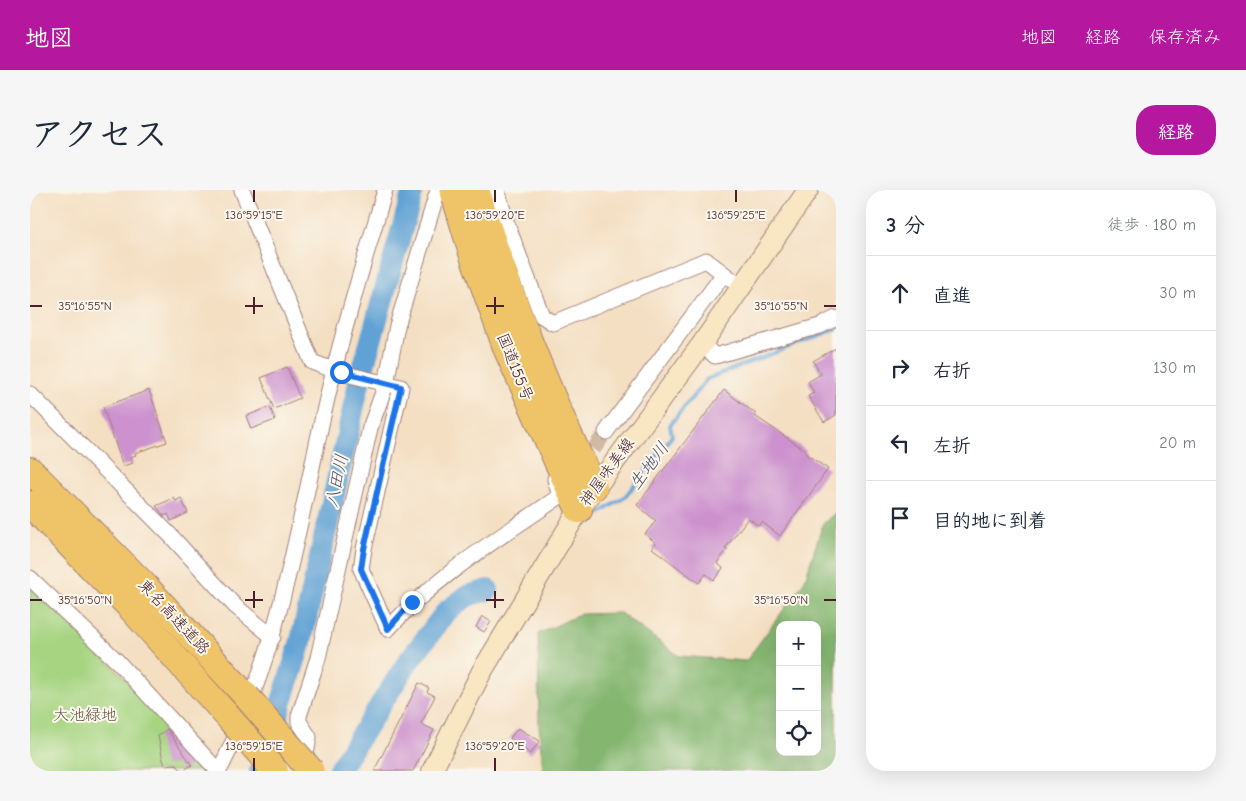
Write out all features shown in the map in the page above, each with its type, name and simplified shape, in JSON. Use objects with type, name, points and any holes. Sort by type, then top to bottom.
[{"type":"highway","name":"国道155号","points":[[453,190],[471,250],[507,350],[579,510]]},
{"type":"highway","name":"国道155号","points":[[476,190],[492,244],[529,344],[558,415],[594,487]]},
{"type":"highway","name":"東名高速道路","points":[[30,470],[147,588],[247,697],[311,771]]},
{"type":"highway","name":"東名高速道路","points":[[30,504],[129,606],[275,771]]},
{"type":"main road","name":"神屋味美線","points":[[432,771],[481,673],[579,510],[594,487],[702,344],[808,190]]},
{"type":"street","points":[[242,190],[312,362],[337,371],[401,387],[361,569],[388,629],[412,602],[560,496],[501,356],[461,249],[444,190]]},
{"type":"street","points":[[30,578],[118,662],[218,771],[258,684],[273,637],[287,586],[337,371],[385,190]]},
{"type":"street","points":[[303,771],[309,737],[299,722],[299,716],[322,641],[370,428],[397,326],[438,190]]},
{"type":"street","points":[[497,190],[507,224],[542,316],[553,323],[706,260],[741,287]]},
{"type":"street","points":[[606,432],[723,275]]},
{"type":"street","points":[[702,344],[715,356],[820,326],[836,318]]},
{"type":"street","points":[[30,394],[170,535],[235,606],[273,637]]},
{"type":"green space","points":[[836,512],[836,771],[543,771],[539,726],[538,634],[581,614],[620,613],[679,656],[746,661],[804,582],[823,524]]},
{"type":"green space","name":"大池緑地","points":[[30,585],[121,675],[205,771],[30,771]]},
{"type":"building","points":[[836,348],[836,415],[824,422],[808,396],[814,393],[808,382],[821,374],[813,361]]},
{"type":"building","points":[[287,367],[300,398],[274,409],[261,378]]},
{"type":"building","points":[[149,390],[167,442],[135,453],[136,455],[130,457],[133,463],[123,466],[103,407]]},
{"type":"building","points":[[724,390],[756,414],[755,416],[805,450],[807,455],[828,469],[780,536],[762,522],[759,526],[748,518],[717,563],[723,568],[714,580],[706,574],[699,583],[652,548],[656,543],[645,534],[656,521],[637,505]]},
{"type":"building","points":[[270,407],[275,420],[251,429],[246,416]]},
{"type":"building","points":[[174,498],[176,501],[181,498],[188,513],[171,521],[168,514],[164,516],[156,506]]},
{"type":"building","points":[[482,616],[491,622],[484,632],[476,627]]},
{"type":"building","points":[[419,683],[429,688],[427,692],[435,696],[421,724],[434,730],[413,771],[374,771]]},
{"type":"building","points":[[518,728],[540,741],[530,754],[510,738]]},
{"type":"building","points":[[167,729],[192,765],[182,771],[176,764],[165,765],[163,760],[158,736]]},
{"type":"waterway","name":"八田川","points":[[260,771],[301,641],[359,383],[413,190]]},
{"type":"waterway","name":"生地川","points":[[577,528],[625,497],[672,436],[670,425],[707,379],[836,329]]},
{"type":"waterway","name":"生地川","points":[[338,771],[408,662],[447,611],[467,596],[488,590]]},
{"type":"tunnel","points":[[580,468],[606,432]]},
{"type":"route","points":[[341,372],[401,387],[361,569],[388,629],[412,602]]}]
